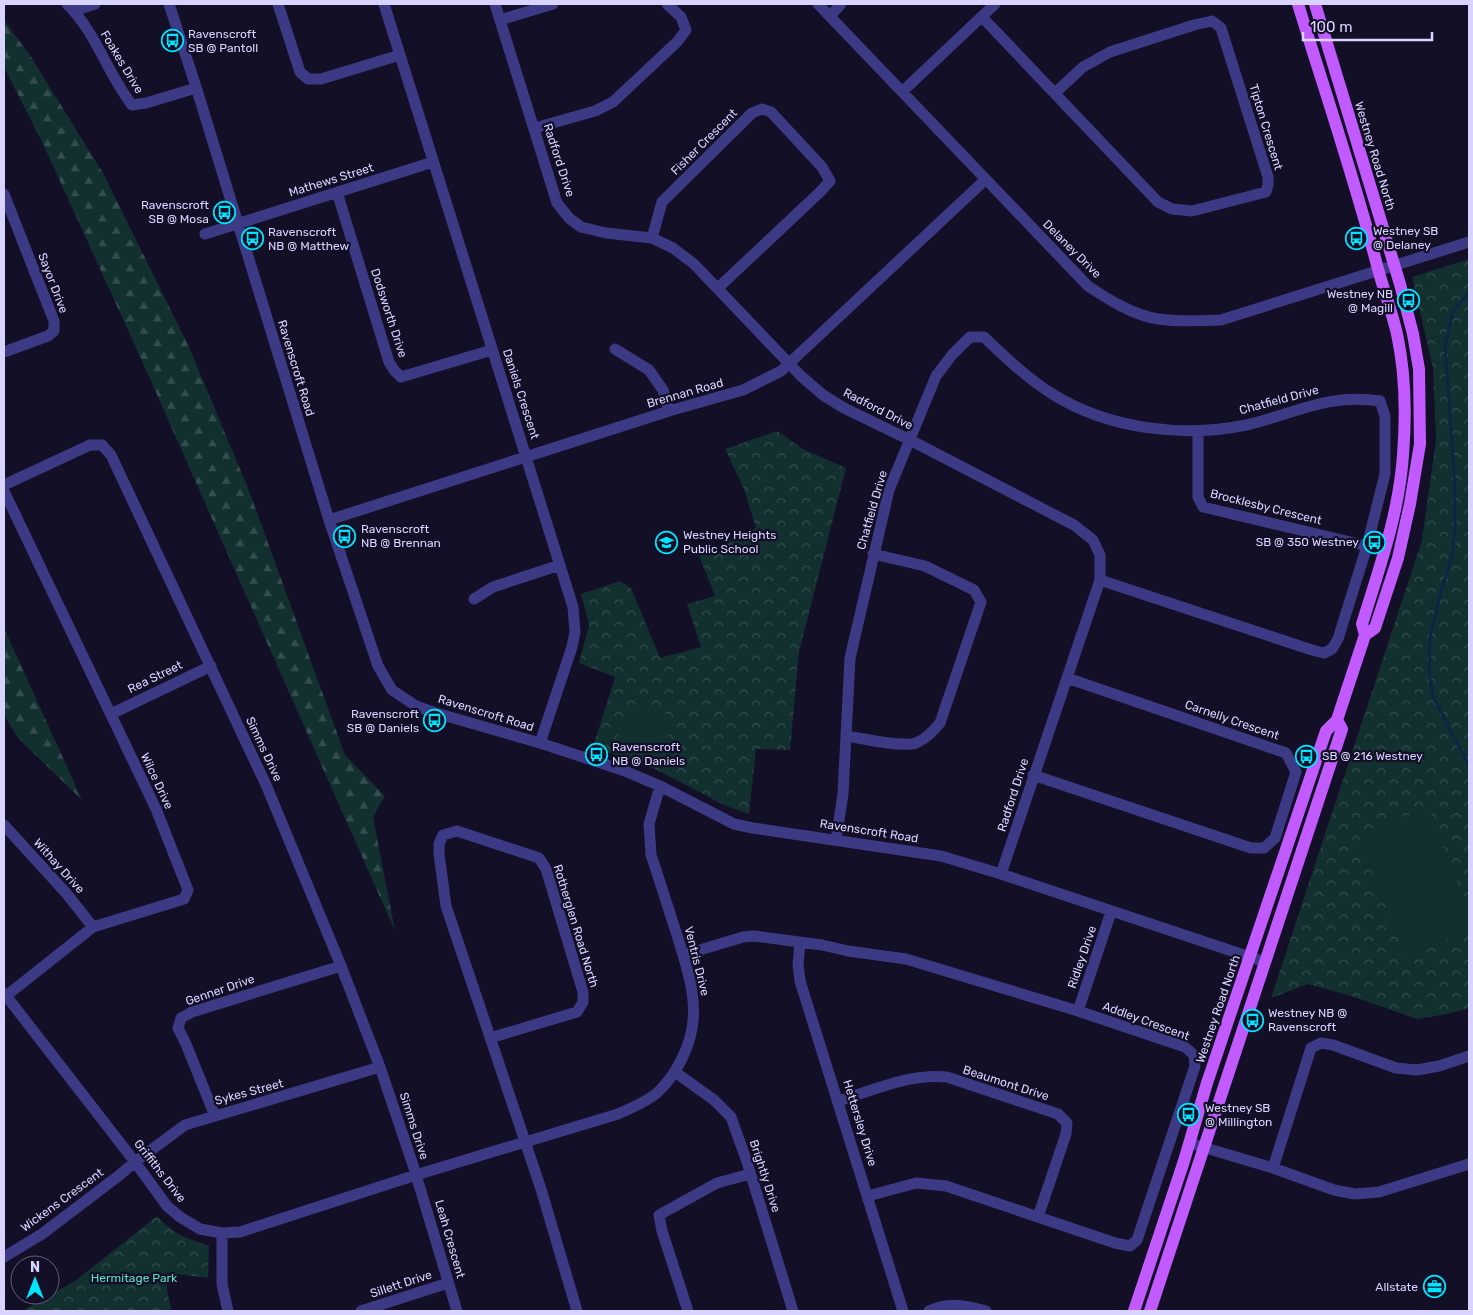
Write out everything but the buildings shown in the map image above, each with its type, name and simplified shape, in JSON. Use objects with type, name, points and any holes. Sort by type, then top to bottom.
[{"type":"main road","name":"Westney Road North","points":[[1134,1311],[1207,1083],[1326,731],[1337,720],[1365,635],[1375,628],[1398,558],[1410,504],[1420,444],[1419,369],[1413,334],[1359,200],[1298,4]]},
{"type":"main road","name":"Westney Road North","points":[[1315,4],[1387,268]]},
{"type":"main road","name":"Westney Road North","points":[[1150,1311],[1342,728],[1337,720]]},
{"type":"main road","points":[[1166,1214],[1180,1218]]},
{"type":"street","points":[[70,7],[95,4]]},
{"type":"street","name":"Ravenscroft Road","points":[[168,4],[196,88],[329,520],[378,666],[392,690],[416,706],[625,771],[660,786],[734,824],[941,856],[1001,874],[1265,962]]},
{"type":"street","points":[[278,4],[300,72],[308,80],[321,79],[400,55]]},
{"type":"street","name":"Daniels Crescent","points":[[384,4],[573,607],[575,632],[572,647],[540,743]]},
{"type":"street","name":"Radford Drive","points":[[495,4],[557,203],[569,218],[581,227],[606,233],[652,238],[673,248],[694,264],[801,376],[823,395],[844,408],[1074,525],[1093,540],[1100,555],[1100,580],[1001,874]]},
{"type":"street","points":[[500,20],[553,4]]},
{"type":"street","points":[[535,128],[595,111],[613,102],[670,49],[686,30],[680,17],[667,4]]},
{"type":"street","name":"Delaney Drive","points":[[818,4],[1088,286],[1116,303],[1157,319],[1221,320],[1469,242]]},
{"type":"street","points":[[830,16],[841,4]]},
{"type":"street","points":[[903,91],[995,4]]},
{"type":"street","name":"Foakes Drive","points":[[70,7],[99,48],[122,93],[132,105],[146,103],[196,88]]},
{"type":"street","name":"Tipton Crescent","points":[[982,17],[1054,94],[1158,202],[1172,209],[1192,211],[1266,192],[1268,177],[1221,28],[1212,21],[1194,24],[1110,52],[1083,67],[1054,94]]},
{"type":"street","name":"Fisher Crescent","points":[[652,238],[662,202],[752,113],[762,110],[771,112],[822,167],[830,180],[820,192],[718,288]]},
{"type":"street","name":"Mathews Street","points":[[205,234],[434,162]]},
{"type":"street","name":"Brennan Road","points":[[329,520],[669,411],[743,390],[782,371],[985,180]]},
{"type":"street","name":"Dodsworth Drive","points":[[337,192],[389,362],[397,374],[401,378],[492,350]]},
{"type":"street","name":"Sayor Drive","points":[[4,194],[54,321],[54,331],[48,336],[4,352]]},
{"type":"street","name":"Chatfield Drive","points":[[836,840],[842,794],[850,658],[889,490],[936,376],[952,355],[970,337],[984,337],[1020,371],[1055,396],[1079,408],[1107,418],[1143,426],[1198,431],[1246,425],[1324,402],[1365,399],[1380,401],[1385,416],[1385,474],[1367,546],[1338,639],[1332,649],[1324,653],[1100,580]]},
{"type":"street","points":[[615,349],[649,370],[662,390],[669,411]]},
{"type":"street","name":"Brocklesby Crescent","points":[[1198,431],[1198,497],[1203,507],[1367,546]]},
{"type":"street","name":"Simms Drive","points":[[4,485],[90,445],[102,445],[111,455],[267,787],[341,966],[380,1067],[416,1175]]},
{"type":"street","name":"Wilce Drive","points":[[4,491],[156,809],[188,890],[184,899],[93,927],[5,995]]},
{"type":"street","points":[[846,736],[914,744],[928,736],[940,723],[981,602],[974,590],[925,566],[873,554]]},
{"type":"street","points":[[474,599],[493,587],[560,565]]},
{"type":"street","name":"Rea Street","points":[[111,714],[211,666]]},
{"type":"street","name":"Carnelly Crescent","points":[[1033,775],[1251,848],[1264,848],[1275,838],[1296,772],[1286,753],[1066,678]]},
{"type":"street","name":"Ventris Drive","points":[[416,1175],[618,1114],[640,1104],[658,1092],[675,1072],[685,1051],[693,1022],[693,999],[683,955],[651,855],[649,824],[660,786]]},
{"type":"street","name":"Withay Drive","points":[[4,825],[66,893],[93,927]]},
{"type":"street","name":"Rotherglen Road North","points":[[490,1038],[577,1012],[583,1002],[583,992],[546,869],[539,858],[457,831],[443,835],[439,844],[446,906],[490,1038],[541,1189],[577,1311]]},
{"type":"street","name":"Ridley Drive","points":[[1078,1011],[1111,912]]},
{"type":"street","name":"Addley Crescent","points":[[683,955],[743,937],[754,936],[906,959],[1078,1011],[1185,1047],[1194,1055],[1195,1066],[1138,1240],[1130,1246],[1115,1243],[946,1186],[916,1183],[868,1196]]},
{"type":"street","name":"Hettersley Drive","points":[[800,942],[798,965],[800,981],[903,1311]]},
{"type":"street","name":"Genner Drive","points":[[215,1116],[178,1028],[181,1018],[192,1012],[341,966]]},
{"type":"street","name":"Griffiths Drive","points":[[5,995],[167,1206],[180,1217],[200,1229],[222,1233],[240,1232],[416,1175]]},
{"type":"street","points":[[1272,1168],[1311,1048],[1321,1043],[1333,1045],[1396,1068],[1417,1070],[1440,1066],[1469,1056]]},
{"type":"street","name":"Sykes Street","points":[[135,1162],[186,1125],[380,1067]]},
{"type":"street","name":"Brightly Drive","points":[[675,1072],[714,1100],[730,1117],[793,1311]]},
{"type":"street","name":"Beaumont Drive","points":[[838,1101],[915,1077],[934,1076],[947,1078],[1058,1114],[1067,1123],[1066,1134],[1038,1216]]},
{"type":"street","points":[[1189,1143],[1272,1168],[1334,1190],[1354,1194],[1380,1192],[1469,1164]]},
{"type":"street","name":"Wickens Crescent","points":[[4,1257],[42,1234],[135,1162]]},
{"type":"street","points":[[688,1311],[662,1231],[659,1215],[717,1183],[750,1174]]},
{"type":"street","name":"Leah Crescent","points":[[416,1175],[457,1311]]},
{"type":"street","points":[[222,1233],[222,1284],[228,1311]]},
{"type":"street","name":"Sillett Drive","points":[[361,1311],[448,1284]]},
{"type":"street","points":[[929,1311],[938,1307],[953,1305],[968,1306],[986,1311]]},
{"type":"green space","points":[[4,20],[31,57],[103,173],[189,347],[248,488],[345,755],[385,796],[373,817],[395,931],[142,361],[43,144],[4,67]]},
{"type":"green space","points":[[1469,259],[1469,1008],[1417,1019],[1351,996],[1308,984],[1271,998],[1422,540],[1436,440],[1433,368],[1412,277]]},
{"type":"green space","points":[[777,431],[803,449],[846,468],[799,652],[790,750],[756,749],[749,814],[726,806],[655,769],[593,747],[615,677],[579,663],[589,625],[581,594],[620,581],[631,588],[660,658],[701,647],[687,604],[715,596],[699,556],[756,528],[744,489],[725,449]]},
{"type":"green space","points":[[4,628],[82,800],[18,738],[4,715]]},
{"type":"green space","points":[[635,708],[651,708],[665,712],[669,723],[668,741],[658,755],[635,753],[617,739],[625,715]]},
{"type":"green space","points":[[1429,808],[1469,914],[1469,932],[1404,956],[1358,834]]},
{"type":"green space","name":"Hermitage Park","points":[[157,1216],[169,1228],[181,1235],[209,1246],[208,1278],[167,1273],[167,1291],[172,1311],[22,1311],[33,1305],[60,1305],[60,1289],[75,1281]]},
{"type":"waterway","points":[[1469,293],[1453,311],[1445,346],[1454,472],[1455,520],[1453,553],[1430,637],[1429,672],[1433,697],[1469,766]]},
{"type":"place","name":"Ravenscroft SB @ Pantoll","points":[[172,41]]},
{"type":"place","name":"Ravenscroft SB @ Mosa","points":[[225,212]]},
{"type":"place","name":"Westney SB @ Delaney","points":[[1357,238]]},
{"type":"place","name":"Ravenscroft NB @ Matthew","points":[[252,239]]},
{"type":"place","name":"Westney NB @ Magill","points":[[1409,301]]},
{"type":"place","name":"Ravenscroft NB @ Brennan","points":[[345,536]]},
{"type":"place","name":"Westney Heights Public School","points":[[667,542]]},
{"type":"place","name":"SB @ 350 Westney","points":[[1375,542]]},
{"type":"place","name":"Ravenscroft SB @ Daniels","points":[[435,721]]},
{"type":"place","name":"Ravenscroft NB @ Daniels","points":[[596,754]]},
{"type":"place","name":"SB @ 216 Westney","points":[[1306,756]]},
{"type":"place","name":"Westney NB @ Ravenscroft","points":[[1252,1020]]},
{"type":"place","name":"Westney SB @ Millington","points":[[1189,1115]]},
{"type":"place","name":"Allstate","points":[[1434,1287]]}]
